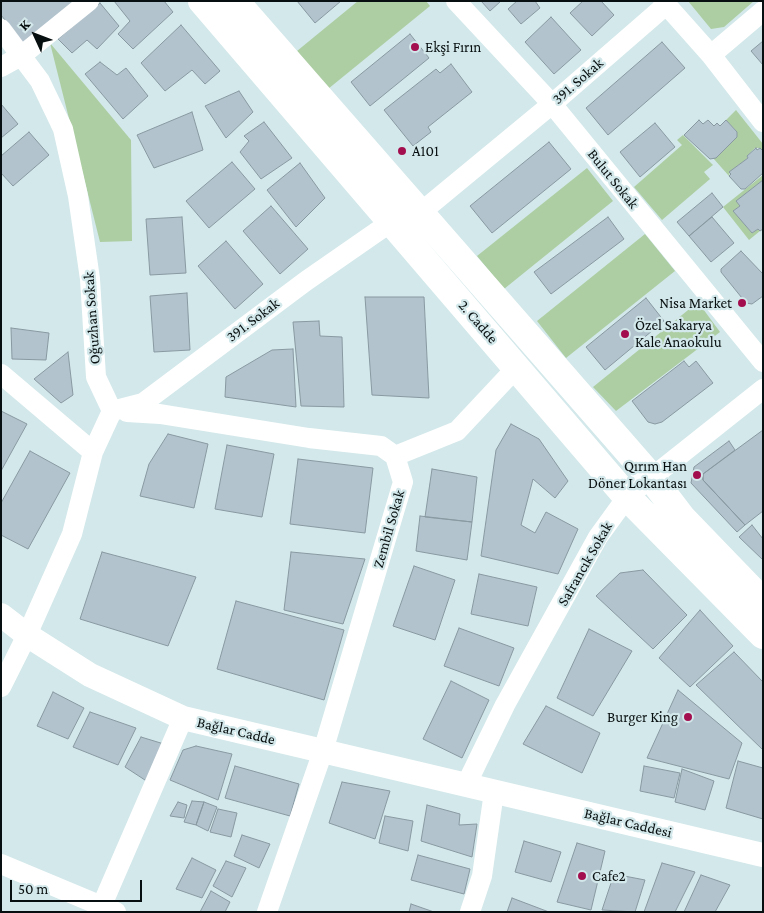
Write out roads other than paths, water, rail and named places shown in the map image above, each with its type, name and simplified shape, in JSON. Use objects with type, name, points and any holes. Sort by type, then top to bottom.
[{"type":"main road","name":"2. Cadde","points":[[202,1],[627,497],[763,635]]},
{"type":"main road","name":"2. Cadde","points":[[235,1],[650,476],[682,518],[763,602]]},
{"type":"street","points":[[1,68],[21,56],[89,1]]},
{"type":"street","name":"Bulut Sokak","points":[[456,1],[552,104],[763,362]]},
{"type":"street","points":[[665,3],[711,55],[763,122]]},
{"type":"street","name":"391. Sokak","points":[[420,213],[552,104],[665,3]]},
{"type":"street","points":[[711,55],[763,11]]},
{"type":"street","name":"Oğuzhan Sokak","points":[[1,29],[40,81],[62,128],[78,196],[90,279],[96,377],[112,411]]},
{"type":"street","name":"391. Sokak","points":[[112,411],[143,403],[298,286],[391,222]]},
{"type":"street","points":[[1,686],[27,635],[72,534],[94,452],[112,411],[160,414],[309,438],[381,446],[395,456],[457,431],[517,367]]},
{"type":"street","points":[[1,374],[94,452]]},
{"type":"street","name":"Safrancık Sokak","points":[[466,785],[505,705],[593,546],[627,497],[650,476],[763,389]]},
{"type":"street","name":"Zembil Sokak","points":[[267,912],[323,751],[403,482],[395,456]]},
{"type":"street","name":"Bağlar Cadde","points":[[1,615],[27,635],[90,676],[183,718],[494,792]]},
{"type":"street","points":[[1,864],[106,910],[183,718]]},
{"type":"street","points":[[470,912],[482,876],[494,792]]},
{"type":"street","name":"Bağlar Caddesi","points":[[494,792],[763,854]]},
{"type":"place","name":"Ekşi Fırın","points":[[415,47]]},
{"type":"place","name":"A101","points":[[402,151]]},
{"type":"place","name":"Nisa Market","points":[[742,303]]},
{"type":"place","name":"Özel Sakarya Kale Anaokulu","points":[[625,334]]},
{"type":"place","name":"Qırım Han Döner Lokantası","points":[[697,475]]},
{"type":"place","name":"Burger King","points":[[688,717]]},
{"type":"place","name":"Cafe2","points":[[582,876]]}]
